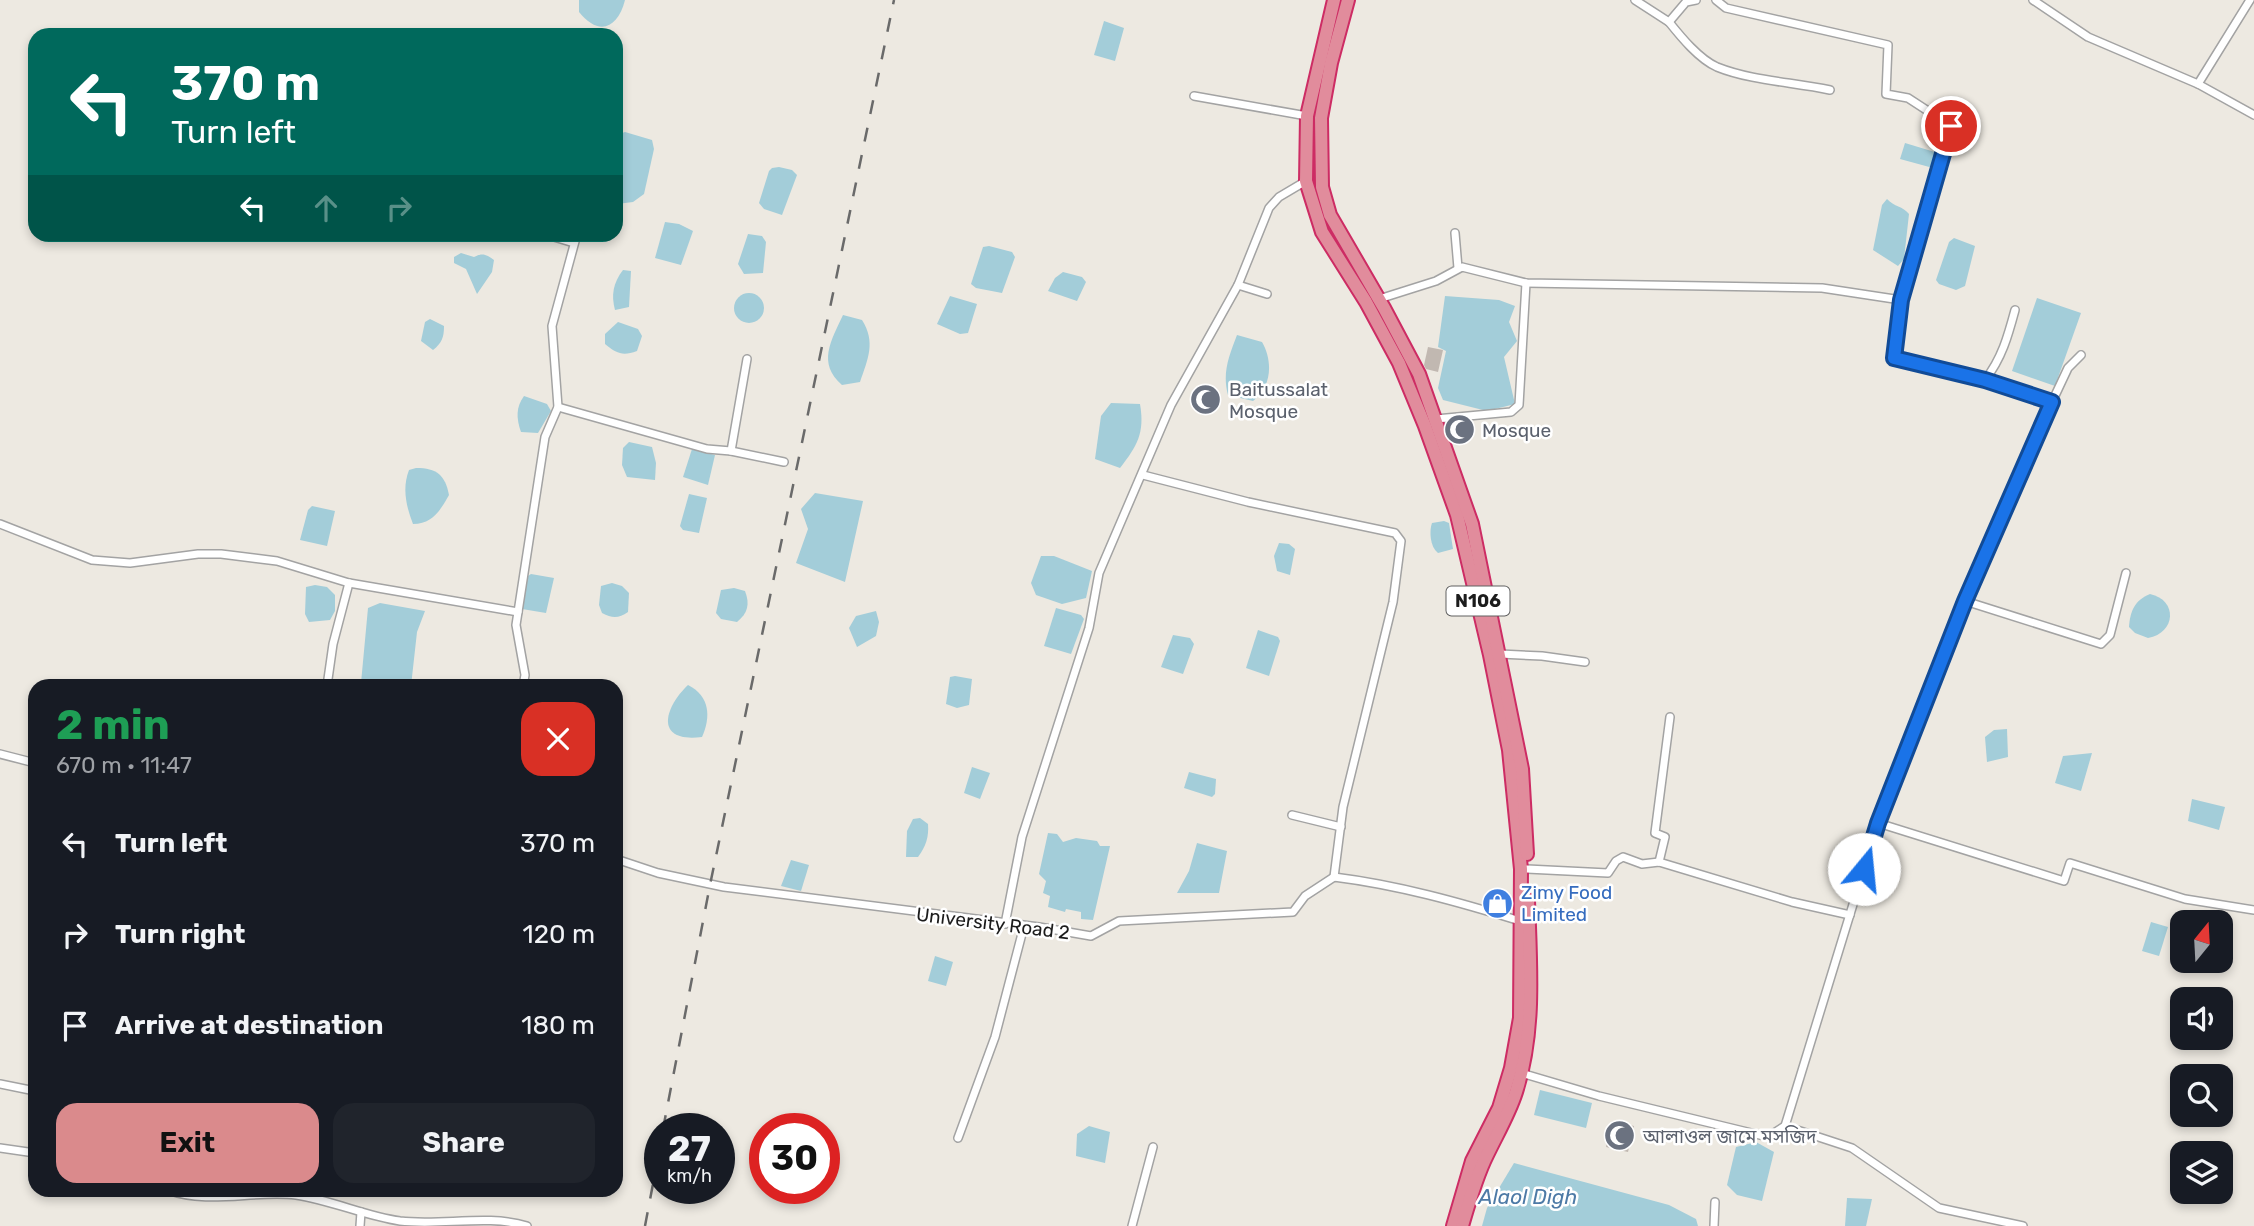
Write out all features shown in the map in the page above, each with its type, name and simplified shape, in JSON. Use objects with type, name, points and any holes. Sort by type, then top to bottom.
[{"type":"highway","name":"N106","points":[[1334,0],[1307,116],[1306,181],[1322,232],[1366,302],[1399,363],[1457,515],[1509,750],[1521,869],[1520,1018],[1511,1068],[1499,1108],[1472,1161],[1452,1226]]},
{"type":"highway","name":"N106","points":[[1348,0],[1331,63],[1321,118],[1322,187],[1330,215],[1419,374],[1436,419],[1472,524],[1522,769],[1530,1015],[1521,1073],[1503,1125],[1486,1157],[1462,1226]]},
{"type":"street","points":[[1635,0],[1670,22],[1679,34],[1715,66],[1764,79],[1830,90]]},
{"type":"street","points":[[1670,22],[1686,2],[1696,0]]},
{"type":"street","points":[[1716,0],[1726,8],[1888,44],[1886,94],[1908,98],[1951,126],[1901,300],[1894,358],[1985,380],[2052,402]]},
{"type":"street","points":[[2033,0],[2088,37],[2198,84],[2254,115]]},
{"type":"street","points":[[2198,84],[2250,0]]},
{"type":"street","points":[[1194,96],[1307,116]]},
{"type":"street","points":[[1005,924],[1022,837],[1045,757],[1089,628],[1099,573],[1171,405],[1238,285],[1269,208],[1279,197],[1306,181]]},
{"type":"street","points":[[1455,233],[1458,268]]},
{"type":"street","points":[[525,679],[516,625],[545,437],[558,407],[552,326],[575,242]]},
{"type":"street","points":[[1379,299],[1436,281],[1458,268],[1466,267],[1526,283],[1822,288],[1901,300]]},
{"type":"street","points":[[1436,419],[1511,412],[1518,405],[1526,283]]},
{"type":"street","points":[[1238,285],[1267,294]]},
{"type":"street","points":[[1985,380],[1998,363],[2015,310]]},
{"type":"street","points":[[1521,1073],[1599,1096],[1768,1137],[1785,1126],[1878,823],[1965,601],[2068,368],[2081,355]]},
{"type":"street","points":[[731,451],[747,359]]},
{"type":"street","points":[[558,407],[707,449],[784,462]]},
{"type":"street","points":[[1143,475],[1248,502],[1395,533],[1401,541],[1393,602],[1361,730],[1341,827],[1334,877],[1375,882],[1453,900],[1520,921]]},
{"type":"street","points":[[0,524],[92,560],[130,563],[221,554],[277,561],[349,583],[518,612]]},
{"type":"street","points":[[1965,601],[2101,645],[2110,635],[2126,573]]},
{"type":"street","points":[[328,679],[333,644],[349,583]]},
{"type":"street","points":[[1500,654],[1585,662]]},
{"type":"street","points":[[1659,862],[1665,837],[1655,833],[1670,717]]},
{"type":"street","points":[[0,754],[28,761]]},
{"type":"street","points":[[1292,815],[1341,827]]},
{"type":"street","points":[[1878,823],[2064,881],[2070,863],[2158,888],[2185,899],[2254,910]]},
{"type":"street","points":[[1527,869],[1608,873],[1616,860],[1623,857],[1642,864],[1659,862],[1792,902],[1850,915]]},
{"type":"street","name":"University Road 2","points":[[623,861],[658,873],[724,887],[1091,936],[1119,921],[1293,912],[1304,896],[1334,877]]},
{"type":"street","points":[[958,1138],[995,1037],[1024,926]]},
{"type":"street","points":[[0,1084],[28,1090]]},
{"type":"street","points":[[1785,1126],[1852,1148],[1939,1208],[2023,1226]]},
{"type":"street","points":[[1132,1226],[1153,1147]]},
{"type":"street","points":[[0,1148],[28,1152]]},
{"type":"street","points":[[189,1197],[227,1197]]},
{"type":"street","points":[[304,1197],[401,1221],[509,1221],[527,1226]]},
{"type":"street","points":[[1714,1226],[1715,1202]]},
{"type":"street","points":[[360,1226],[361,1212]]},
{"type":"water","points":[[579,0],[625,0],[613,23],[600,27],[586,20],[579,12]]},
{"type":"water","points":[[1104,21],[1124,28],[1115,61],[1094,55]]},
{"type":"water","points":[[623,133],[652,140],[654,149],[644,194],[633,202],[623,203]]},
{"type":"water","points":[[1905,143],[1938,153],[1933,168],[1900,159]]},
{"type":"water","points":[[779,167],[792,170],[797,175],[782,215],[764,209],[759,203],[769,171]]},
{"type":"water","points":[[1887,199],[1909,214],[1904,259],[1898,266],[1873,250],[1882,205]]},
{"type":"water","points":[[665,222],[679,224],[693,231],[681,265],[655,258]]},
{"type":"water","points":[[748,234],[762,236],[766,242],[763,273],[744,274],[738,264]]},
{"type":"water","points":[[1954,238],[1975,246],[1965,286],[1956,290],[1939,284],[1936,280],[1949,242]]},
{"type":"water","points":[[983,247],[1012,252],[1015,257],[1002,293],[976,288],[971,284]]},
{"type":"water","points":[[461,253],[474,257],[485,255],[494,260],[492,272],[477,294],[466,269],[454,263],[454,257]]},
{"type":"water","points":[[623,270],[631,271],[629,307],[615,310],[614,289]]},
{"type":"water","points":[[1063,272],[1082,277],[1086,282],[1077,301],[1048,291],[1055,278]]},
{"type":"water","points":[[749,293],[760,297],[764,308],[760,319],[749,323],[738,319],[734,308],[738,297]]},
{"type":"water","points":[[950,296],[977,304],[968,333],[960,334],[937,324]]},
{"type":"water","points":[[1445,296],[1499,300],[1515,306],[1509,322],[1517,341],[1504,357],[1515,404],[1487,411],[1443,400],[1438,388],[1446,351],[1438,347]]},
{"type":"water","points":[[2037,298],[2081,313],[2055,386],[2012,371]]},
{"type":"water","points":[[843,315],[862,320],[870,343],[860,382],[842,385],[834,377],[828,360],[831,343]]},
{"type":"water","points":[[430,319],[444,326],[442,340],[433,350],[421,341],[425,322]]},
{"type":"water","points":[[618,322],[638,329],[642,336],[637,351],[620,353],[605,344],[605,334]]},
{"type":"water","points":[[1237,335],[1262,342],[1268,357],[1267,381],[1264,389],[1253,401],[1228,395],[1226,387],[1229,357]]},
{"type":"water","points":[[524,396],[547,404],[551,411],[538,433],[521,432],[518,413]]},
{"type":"water","points":[[1111,403],[1140,404],[1138,439],[1120,468],[1095,459],[1101,416]]},
{"type":"water","points":[[629,442],[652,447],[656,463],[655,480],[627,477],[622,465],[623,448]]},
{"type":"water","points":[[692,449],[715,455],[708,485],[683,477]]},
{"type":"water","points":[[429,469],[439,474],[449,495],[430,519],[413,524],[405,490],[409,470]]},
{"type":"water","points":[[815,493],[863,501],[845,582],[796,563],[808,529],[801,509]]},
{"type":"water","points":[[689,494],[707,498],[699,533],[683,530],[680,526]]},
{"type":"water","points":[[312,506],[335,511],[327,546],[300,540],[308,510]]},
{"type":"water","points":[[1432,523],[1449,523],[1453,549],[1438,553],[1432,543],[1431,526]]},
{"type":"water","points":[[1279,543],[1289,544],[1295,549],[1290,575],[1277,571],[1274,556]]},
{"type":"water","points":[[1041,556],[1054,556],[1092,571],[1086,598],[1062,604],[1036,595],[1031,583]]},
{"type":"water","points":[[531,574],[554,578],[546,613],[522,609],[528,576]]},
{"type":"water","points":[[612,583],[622,586],[629,593],[628,612],[622,616],[602,613],[599,605],[601,586]]},
{"type":"water","points":[[306,587],[327,587],[335,595],[335,611],[330,620],[309,622],[305,614]]},
{"type":"water","points":[[734,588],[745,591],[747,600],[746,612],[737,622],[721,619],[716,613],[721,590]]},
{"type":"water","points":[[2150,594],[2165,603],[2170,616],[2164,630],[2148,638],[2135,633],[2129,627],[2134,607]]},
{"type":"water","points":[[380,603],[425,611],[417,632],[412,679],[361,679],[368,608]]},
{"type":"water","points":[[1056,608],[1081,615],[1084,619],[1071,654],[1044,646]]},
{"type":"water","points":[[876,611],[879,622],[876,636],[857,647],[849,628],[856,616]]},
{"type":"water","points":[[1258,630],[1278,637],[1280,641],[1269,676],[1246,668]]},
{"type":"water","points":[[1173,635],[1190,638],[1194,644],[1183,674],[1161,667]]},
{"type":"water","points":[[950,677],[972,679],[969,705],[957,708],[946,704]]},
{"type":"water","points":[[688,685],[701,695],[707,708],[707,722],[702,737],[676,735],[670,730],[668,722],[673,704]]},
{"type":"water","points":[[2007,729],[2008,757],[1987,762],[1985,737],[1994,730]]},
{"type":"water","points":[[2092,753],[2081,791],[2055,783],[2063,756]]},
{"type":"water","points":[[972,767],[990,773],[980,799],[964,793]]},
{"type":"water","points":[[1189,772],[1216,779],[1215,794],[1212,797],[1184,788]]},
{"type":"water","points":[[2192,799],[2225,807],[2219,830],[2188,821]]},
{"type":"water","points":[[920,818],[928,824],[926,841],[918,857],[906,857],[907,831],[913,819]]},
{"type":"water","points":[[1048,833],[1057,834],[1063,842],[1076,838],[1097,841],[1100,846],[1110,846],[1093,920],[1081,919],[1081,912],[1066,909],[1065,912],[1048,907],[1050,896],[1043,893],[1046,881],[1039,874]]},
{"type":"water","points":[[1197,843],[1227,851],[1219,893],[1177,893],[1189,871]]},
{"type":"water","points":[[791,860],[809,865],[801,891],[781,886]]},
{"type":"water","points":[[2151,922],[2168,927],[2159,956],[2142,951]]},
{"type":"water","points":[[935,956],[953,962],[946,986],[928,981]]},
{"type":"water","points":[[1540,1090],[1592,1103],[1586,1128],[1534,1115]]},
{"type":"water","points":[[1089,1126],[1110,1132],[1105,1163],[1076,1156],[1077,1134]]},
{"type":"water","points":[[1756,1142],[1774,1152],[1762,1201],[1737,1195],[1727,1185],[1736,1147]]},
{"type":"water","name":"Alaol Digh","points":[[1514,1163],[1669,1205],[1696,1219],[1698,1226],[1482,1226],[1487,1208]]},
{"type":"water","points":[[1847,1198],[1872,1199],[1866,1226],[1845,1226]]},
{"type":"building","points":[[1428,347],[1443,350],[1438,372],[1426,369],[1424,365]]},
{"type":"building","name":"আলাওল জামে মসজিদ","points":[[1612,1121],[1634,1126],[1628,1152],[1606,1147]]},
{"type":"railway","points":[[666,1113],[710,885],[894,0]]},
{"type":"railway","points":[[645,1226],[649,1204]]},
{"type":"place","name":"Baitussalat Mosque","points":[[1206,400]]},
{"type":"place","name":"Mosque","points":[[1459,430]]},
{"type":"place","name":"Zimy Food Limited","points":[[1498,903]]},
{"type":"place","name":"আলাওল জামে মসজিদ","points":[[1620,1136]]},
{"type":"route","points":[[1864,869],[1878,823],[1965,601],[2052,402],[1985,380],[1894,358],[1901,300],[1951,126]]}]
